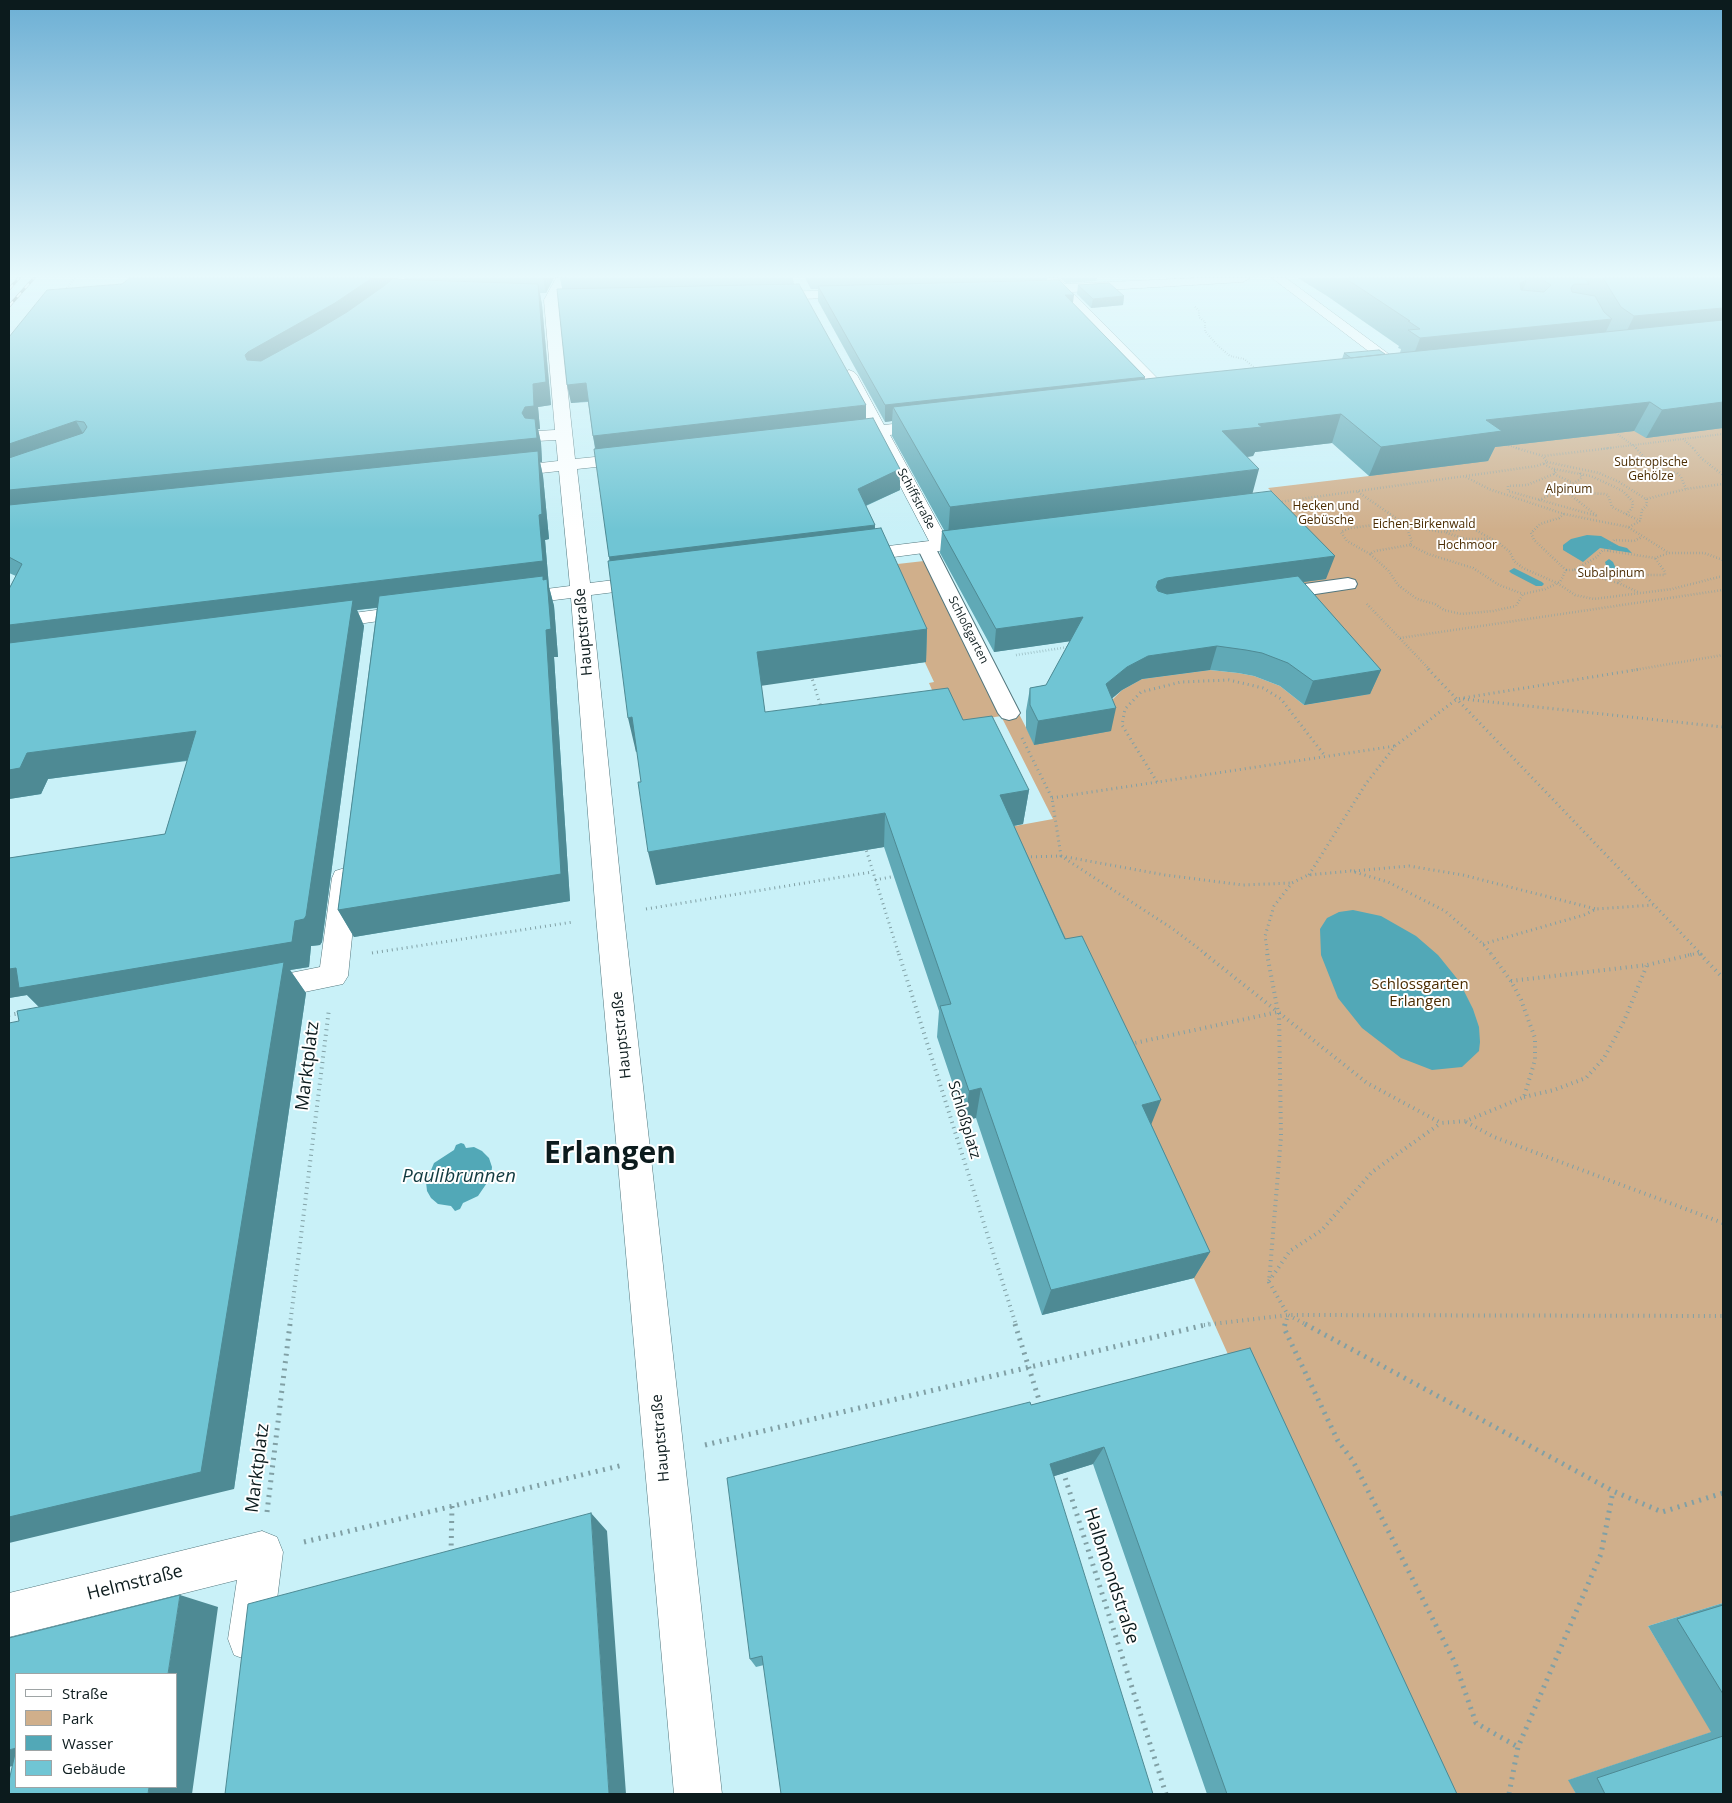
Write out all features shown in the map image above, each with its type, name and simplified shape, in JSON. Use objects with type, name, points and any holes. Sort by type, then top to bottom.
[{"type":"street","name":"Hauptstraße","points":[[557,362],[663,1455],[698,1794]]},
{"type":"street","points":[[1132,362],[1167,398]]},
{"type":"street","points":[[1388,375],[1412,373],[1397,362]]},
{"type":"street","name":"Schiffstraße","points":[[842,363],[879,431],[933,546]]},
{"type":"street","points":[[1147,400],[1185,396]]},
{"type":"street","points":[[830,436],[948,423]]},
{"type":"street","points":[[537,436],[564,434]]},
{"type":"street","points":[[491,474],[655,456]]},
{"type":"street","points":[[842,558],[1000,538]]},
{"type":"street","points":[[496,601],[668,580]]},
{"type":"street","points":[[300,626],[432,609]]},
{"type":"street","points":[[375,641],[378,616]]},
{"type":"street","points":[[238,993],[334,968],[348,852]]},
{"type":"street","points":[[246,1677],[262,1552]]},
{"type":"street","name":"Helmstraße","points":[[9,1615],[262,1552]]},
{"type":"lane","name":"Schloßgarten","points":[[933,546],[983,660],[1009,713]]},
{"type":"lane","points":[[1259,596],[1348,584]]},
{"type":"path","points":[[1248,362],[1263,374]]},
{"type":"path","points":[[1616,433],[1641,451],[1648,464],[1653,468],[1677,473],[1681,477],[1686,489]]},
{"type":"path","points":[[1502,444],[1543,456],[1723,434]]},
{"type":"path","points":[[1682,439],[1692,445],[1701,458],[1723,475]]},
{"type":"path","points":[[1543,456],[1546,463],[1556,471],[1554,474]]},
{"type":"path","points":[[1271,504],[1546,463],[1561,464],[1599,473],[1646,499],[1686,489],[1723,484]]},
{"type":"path","points":[[1554,470],[1561,469],[1580,473],[1605,481],[1623,492],[1633,502],[1632,508],[1626,515]]},
{"type":"path","points":[[1580,473],[1582,477],[1565,488],[1568,493],[1597,516],[1600,522]]},
{"type":"path","points":[[1573,483],[1554,474],[1527,485],[1508,486],[1508,491],[1597,516]]},
{"type":"path","points":[[1466,476],[1489,489],[1535,505],[1564,514],[1628,527],[1669,552]]},
{"type":"path","points":[[1623,492],[1631,490]]},
{"type":"path","points":[[1357,492],[1406,525],[1467,539],[1489,538]]},
{"type":"path","points":[[1535,505],[1538,500],[1548,496],[1568,493],[1608,495],[1612,506],[1640,521]]},
{"type":"path","points":[[1640,521],[1642,510],[1646,505],[1646,499]]},
{"type":"path","points":[[1564,514],[1559,518],[1540,524],[1531,533],[1534,540],[1547,550],[1566,570],[1574,570],[1618,583],[1639,592]]},
{"type":"path","points":[[1628,527],[1640,521]]},
{"type":"path","points":[[1399,522],[1350,528],[1341,532],[1347,540],[1370,554],[1388,570],[1398,585],[1417,599],[1451,612],[1469,615],[1516,606],[1523,594]]},
{"type":"path","points":[[1406,525],[1412,542],[1410,545]]},
{"type":"path","points":[[1441,532],[1472,528],[1499,543],[1510,552],[1514,561],[1523,568],[1575,595],[1594,599],[1672,589],[1723,576]]},
{"type":"path","points":[[1608,551],[1614,540],[1634,540],[1643,537]]},
{"type":"path","points":[[1370,554],[1375,551],[1410,545],[1428,554],[1473,568],[1499,585],[1523,594],[1545,590],[1557,584],[1566,570]]},
{"type":"path","points":[[1574,570],[1597,557],[1603,550],[1655,558],[1669,552],[1704,553],[1723,560]]},
{"type":"path","points":[[1618,583],[1620,580],[1637,575],[1665,575],[1665,572],[1655,558]]},
{"type":"path","points":[[1348,584],[1723,978]]},
{"type":"path","points":[[1399,638],[1723,590]]},
{"type":"path","points":[[983,660],[1078,645]]},
{"type":"path","points":[[1308,875],[1365,785],[1395,746],[1457,699],[1723,655]]},
{"type":"path","points":[[809,670],[821,708]]},
{"type":"path","points":[[1157,782],[1122,724],[1125,709],[1141,692],[1181,682],[1230,680],[1262,688],[1281,699],[1325,756]]},
{"type":"path","points":[[1457,699],[1723,727]]},
{"type":"path","points":[[1009,713],[1052,798],[1061,856],[1173,929],[1367,1083],[1441,1123]]},
{"type":"path","points":[[1052,798],[1395,746]]},
{"type":"path","name":"Schloßplatz","points":[[863,840],[1028,1367]]},
{"type":"path","points":[[1024,857],[1061,856],[1165,875],[1243,885],[1292,883],[1308,875],[1409,866],[1463,875],[1596,909],[1653,905]]},
{"type":"path","points":[[1352,871],[1388,882],[1445,911],[1483,944],[1511,981],[1521,1000],[1536,1038],[1535,1060],[1524,1097]]},
{"type":"path","points":[[334,968],[610,916],[872,872]]},
{"type":"path","points":[[875,880],[903,875]]},
{"type":"path","points":[[1292,883],[1274,906],[1265,936],[1271,981],[1278,1012],[1281,1137],[1269,1282],[1288,1315],[1613,1491],[1662,1512],[1723,1494]]},
{"type":"path","points":[[1483,944],[1584,915],[1596,909]]},
{"type":"path","points":[[1511,981],[1647,965],[1699,953]]},
{"type":"path","points":[[1269,1282],[1290,1251],[1322,1230],[1372,1172],[1441,1123],[1466,1121],[1524,1097],[1554,1090],[1586,1078],[1604,1058],[1624,1020],[1647,965]]},
{"type":"path","name":"Marktplatz","points":[[262,1552],[334,968]]},
{"type":"path","points":[[9,1015],[28,1012]]},
{"type":"path","points":[[1120,1046],[1278,1012]]},
{"type":"path","points":[[1466,1121],[1494,1137],[1723,1223]]},
{"type":"path","points":[[1288,1315],[1284,1328],[1338,1441],[1353,1461],[1454,1663],[1476,1723],[1518,1747]]},
{"type":"path","points":[[262,1552],[1213,1323],[1288,1315],[1723,1316]]},
{"type":"path","points":[[1028,1367],[1044,1414]]},
{"type":"path","name":"Halbmondstraße","points":[[1060,1462],[1166,1794]]},
{"type":"path","points":[[1509,1794],[1518,1747],[1601,1554],[1613,1491]]},
{"type":"path","points":[[450,1558],[452,1506]]},
{"type":"green space","name":"Schlossgarten Erlangen","points":[[1723,394],[1723,1603],[1648,1626],[1712,1732],[1569,1780],[1576,1794],[1425,1794],[993,830],[1053,819],[1001,716],[947,725],[929,683],[934,682],[880,566],[924,561],[1018,712],[1035,745],[1108,704],[1122,690],[1142,679],[1210,670],[1238,673],[1254,676],[1280,686],[1304,705],[1369,694],[1310,623],[1281,501],[1268,488],[1369,476],[1486,441]]},
{"type":"water","points":[[1587,535],[1601,536],[1619,546],[1627,548],[1632,553],[1600,548],[1583,562],[1563,550],[1563,545],[1571,539]]},
{"type":"water","points":[[1353,910],[1381,916],[1416,936],[1438,955],[1459,981],[1473,1009],[1479,1027],[1480,1042],[1479,1051],[1462,1067],[1432,1070],[1401,1058],[1362,1028],[1338,998],[1321,955],[1320,929],[1327,918],[1339,912]]},
{"type":"water","name":"Paulibrunnen","points":[[461,1143],[466,1148],[474,1147],[482,1151],[489,1158],[492,1167],[491,1177],[478,1196],[463,1203],[460,1209],[455,1211],[451,1206],[438,1204],[431,1198],[427,1191],[426,1182],[434,1163]]},
{"type":"building","points":[[9,362],[544,362],[546,382],[533,384],[534,406],[525,407],[522,413],[525,418],[535,419],[537,438],[9,490],[9,458],[83,433],[87,427],[84,422],[76,421],[9,444]]},
{"type":"building","points":[[565,362],[842,362],[866,405],[593,436],[586,383],[567,385]]},
{"type":"building","points":[[861,362],[1131,362],[1145,377],[885,405]]},
{"type":"building","points":[[1309,362],[1723,362],[1723,402],[1662,410],[1650,402],[1486,420],[1502,431],[1381,447],[1341,414],[1258,424],[1262,427],[1222,431],[1259,469],[950,507],[893,407]]},
{"type":"building","points":[[873,418],[900,469],[858,489],[875,525],[609,557],[594,449]]},
{"type":"building","points":[[538,451],[542,514],[539,515],[543,561],[9,625],[9,589],[22,564],[9,557],[9,505]]},
{"type":"building","points":[[1271,491],[1335,556],[1166,578],[1158,581],[1156,587],[1158,591],[1167,594],[1298,576],[1381,670],[1313,681],[1288,663],[1262,653],[1246,650],[1217,646],[1148,656],[1127,667],[1106,684],[1116,708],[1038,721],[1030,705],[1030,688],[1046,685],[1083,617],[996,629],[942,531]]},
{"type":"building","points":[[881,528],[927,629],[757,652],[765,712],[948,688],[963,720],[992,716],[1029,790],[1000,795],[1065,939],[1082,936],[1161,1100],[1142,1105],[1210,1252],[1051,1290],[981,1088],[969,1091],[940,1006],[951,1004],[885,813],[648,852],[638,782],[641,782],[632,717],[628,718],[608,561]]},
{"type":"building","points":[[543,576],[543,580],[547,579],[551,629],[546,630],[561,874],[338,910],[379,596]]},
{"type":"building","points":[[353,600],[306,916],[304,919],[295,921],[292,942],[19,988],[16,968],[9,969],[9,858],[165,834],[196,731],[27,753],[20,768],[9,770],[9,643]]},
{"type":"building","points":[[284,962],[201,1472],[9,1517],[9,1023],[19,1021],[17,1011]]},
{"type":"building","points":[[1250,1348],[1457,1794],[1227,1794],[1104,1447],[1050,1464],[1153,1794],[781,1794],[762,1656],[750,1659],[727,1478],[1030,1402],[1031,1405]]},
{"type":"building","points":[[591,1513],[609,1794],[225,1794],[248,1604]]},
{"type":"building","points":[[180,1595],[168,1673],[15,1673],[15,1748],[9,1750],[9,1638]]},
{"type":"building","points":[[1723,1605],[1723,1694],[1677,1619]]},
{"type":"building","points":[[1723,1736],[1723,1794],[1605,1794],[1597,1778]]},
{"type":"building","points":[[15,1754],[15,1788],[149,1788],[148,1794],[9,1794],[9,1781]]},
{"type":"waterway","points":[[1607,576],[1613,573],[1609,562]]},
{"type":"waterway","points":[[1514,571],[1539,584]]},
{"type":"district","name":"Erlangen","points":[[610,1154]]},
{"type":"park label","name":"Subtropische Gehölze","points":[[1651,470]]},
{"type":"park label","name":"Alpinum","points":[[1569,490]]},
{"type":"park label","name":"Hecken und Gebüsche","points":[[1326,514]]},
{"type":"park label","name":"Eichen-Birkenwald","points":[[1424,525]]},
{"type":"park label","name":"Hochmoor","points":[[1467,546]]},
{"type":"park label","name":"Subalpinum","points":[[1611,574]]}]
